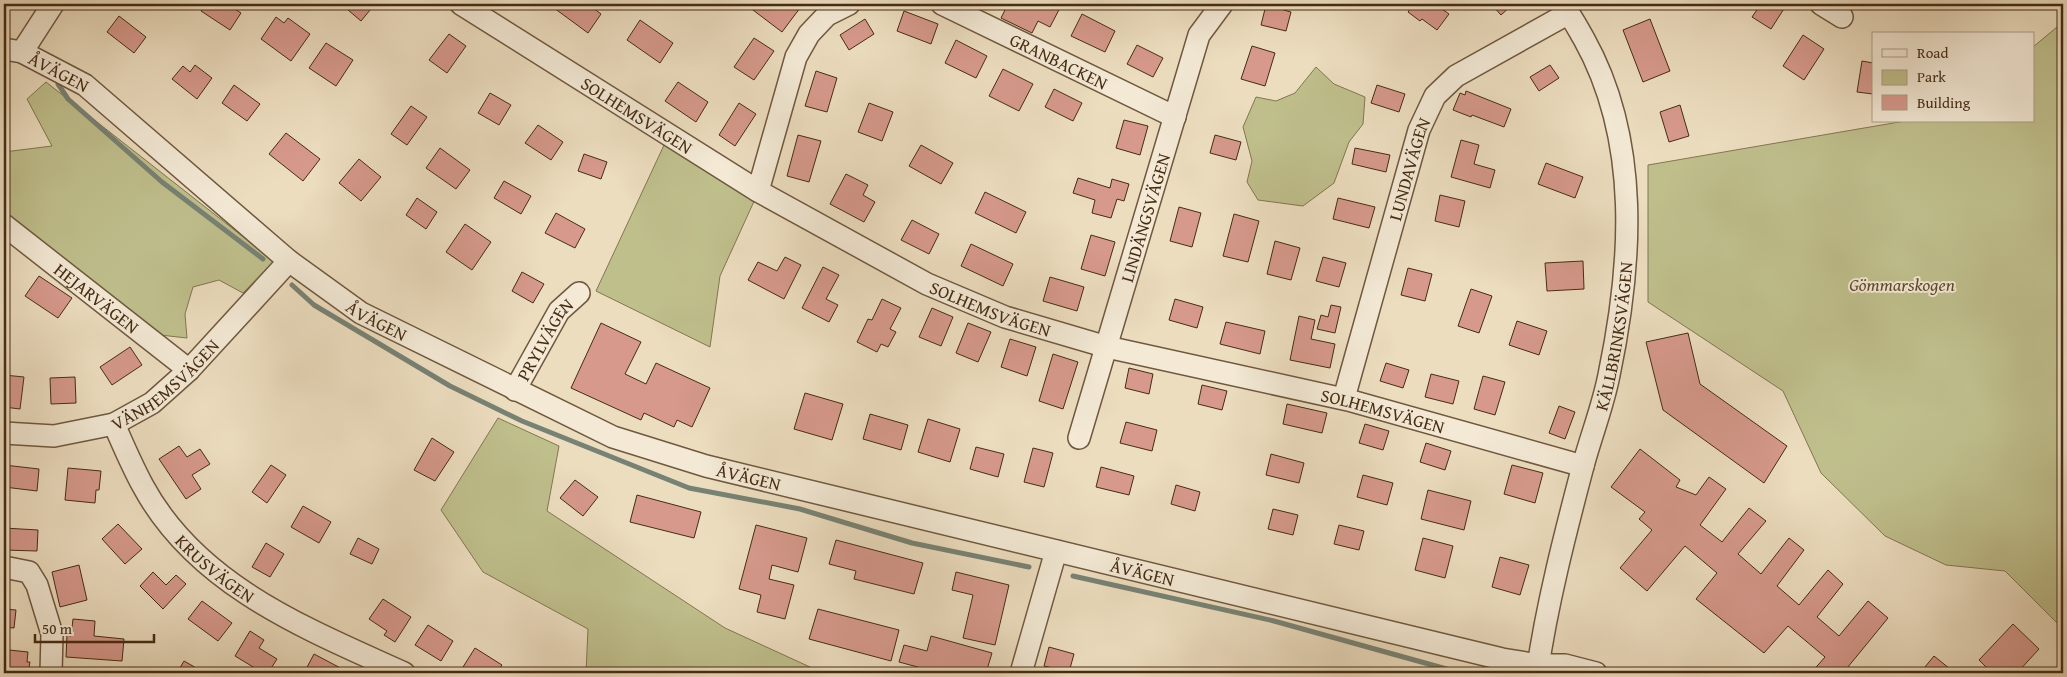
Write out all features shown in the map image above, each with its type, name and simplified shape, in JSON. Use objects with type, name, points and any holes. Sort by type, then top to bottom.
[{"type":"street","points":[[13,51],[53,4]]},
{"type":"street","name":"SOLHEMSVÄGEN","points":[[461,4],[758,191],[927,284],[1005,318],[1107,347],[1344,398],[1583,466]]},
{"type":"street","points":[[758,191],[796,57],[810,34],[827,15],[849,4]]},
{"type":"street","name":"GRANBACKEN","points":[[942,4],[1175,117]]},
{"type":"street","name":"LINDÄNGSVÄGEN","points":[[1079,438],[1199,36],[1222,4]]},
{"type":"street","points":[[1821,4],[1842,17]]},
{"type":"street","name":"LUNDAVÄGEN","points":[[1344,398],[1419,130],[1435,96],[1456,76],[1566,8]]},
{"type":"street","name":"KÄLLBRINKSVÄGEN","points":[[1538,669],[1556,575],[1583,466],[1609,377],[1622,305],[1628,203],[1620,140],[1609,94],[1593,55],[1566,8]]},
{"type":"street","name":"ÅVÄGEN","points":[[13,51],[85,85],[289,261],[361,313],[613,437],[706,466],[1538,669],[1565,665],[1596,673]]},
{"type":"street","name":"HEJARVÄGEN","points":[[4,225],[189,370]]},
{"type":"street","name":"VÄNHEMSVÄGEN","points":[[4,433],[54,436],[114,424],[152,403],[189,370],[289,261]]},
{"type":"street","name":"PRYLVÄGEN","points":[[515,390],[559,311],[579,293]]},
{"type":"street","name":"KRUSVÄGEN","points":[[114,424],[143,487],[161,514],[208,566],[269,609],[368,666],[404,673]]},
{"type":"street","points":[[1022,673],[1056,551]]},
{"type":"street","points":[[4,567],[29,572],[37,585],[52,634],[51,673]]},
{"type":"green space","name":"Gömmarskogen","points":[[2063,22],[2063,629],[2005,571],[1946,565],[1885,536],[1821,473],[1783,391],[1648,302],[1648,165],[1899,122],[2034,122],[2034,46]]},
{"type":"green space","points":[[1316,67],[1334,84],[1365,97],[1363,124],[1349,142],[1334,183],[1303,206],[1258,200],[1247,182],[1252,161],[1243,127],[1256,97],[1276,101],[1295,93]]},
{"type":"green space","points":[[46,82],[274,261],[243,293],[219,280],[193,287],[185,314],[187,338],[160,335],[4,219],[4,152],[52,146],[27,99]]},
{"type":"green space","points":[[665,143],[756,197],[720,276],[710,347],[596,291]]},
{"type":"green space","points":[[498,418],[559,446],[547,511],[725,628],[823,673],[586,673],[588,629],[483,572],[441,510]]},
{"type":"building","points":[[206,4],[227,4],[241,13],[230,30],[201,11]]},
{"type":"building","points":[[341,4],[375,4],[361,21]]},
{"type":"building","points":[[557,4],[588,4],[601,14],[588,33],[554,8]]},
{"type":"building","points":[[752,4],[803,4],[782,32],[749,7]]},
{"type":"building","points":[[1008,4],[1019,8],[1021,4],[1062,4],[1050,27],[1038,21],[1032,33],[1001,18]]},
{"type":"building","points":[[1414,4],[1435,4],[1449,14],[1437,30],[1408,12]]},
{"type":"building","points":[[1491,4],[1513,4],[1501,15]]},
{"type":"building","points":[[1761,4],[1787,4],[1771,29],[1752,17]]},
{"type":"building","points":[[1266,5],[1291,12],[1286,31],[1261,25]]},
{"type":"building","points":[[904,11],[938,24],[931,44],[897,31]]},
{"type":"building","points":[[1082,14],[1115,31],[1105,52],[1071,36]]},
{"type":"building","points":[[119,16],[146,37],[134,53],[107,32]]},
{"type":"building","points":[[276,17],[284,23],[288,18],[310,34],[291,61],[261,39]]},
{"type":"building","points":[[865,19],[874,34],[849,50],[840,35]]},
{"type":"building","points":[[1650,19],[1670,71],[1643,82],[1623,30]]},
{"type":"building","points":[[640,20],[673,43],[660,63],[627,40]]},
{"type":"building","points":[[449,34],[466,46],[447,73],[429,60]]},
{"type":"building","points":[[1803,35],[1824,49],[1804,80],[1783,66]]},
{"type":"building","points":[[754,38],[774,51],[754,80],[734,67]]},
{"type":"building","points":[[956,40],[987,56],[976,78],[945,63]]},
{"type":"building","points":[[326,43],[353,60],[336,86],[309,68]]},
{"type":"building","points":[[1137,45],[1163,58],[1153,77],[1127,64]]},
{"type":"building","points":[[1252,46],[1275,53],[1265,86],[1241,79]]},
{"type":"building","points":[[1862,61],[1872,63],[1872,94],[1857,92]]},
{"type":"building","points":[[195,65],[212,78],[197,99],[172,79],[183,66],[190,72]]},
{"type":"building","points":[[1550,65],[1559,78],[1539,91],[1530,77]]},
{"type":"building","points":[[1003,69],[1033,84],[1019,111],[989,96]]},
{"type":"building","points":[[816,71],[837,78],[827,112],[805,106]]},
{"type":"building","points":[[678,82],[708,102],[696,122],[665,101]]},
{"type":"building","points":[[234,85],[260,104],[247,121],[222,103]]},
{"type":"building","points":[[1377,85],[1405,94],[1399,112],[1371,103]]},
{"type":"building","points":[[1054,89],[1082,103],[1073,121],[1045,107]]},
{"type":"building","points":[[1466,91],[1511,109],[1504,127],[1453,110],[1460,93],[1465,95]]},
{"type":"building","points":[[490,93],[511,105],[499,125],[478,113]]},
{"type":"building","points":[[739,103],[756,114],[735,146],[719,135]]},
{"type":"building","points":[[869,103],[893,112],[882,141],[858,132]]},
{"type":"building","points":[[1680,105],[1689,136],[1669,142],[1660,112]]},
{"type":"building","points":[[411,106],[427,117],[407,145],[391,134]]},
{"type":"building","points":[[1124,120],[1148,126],[1140,155],[1116,148]]},
{"type":"building","points":[[538,125],[563,142],[551,160],[525,143]]},
{"type":"building","points":[[286,133],[320,159],[303,181],[269,154]]},
{"type":"building","points":[[798,135],[821,141],[809,182],[787,176]]},
{"type":"building","points":[[1215,135],[1241,142],[1236,160],[1210,153]]},
{"type":"building","points":[[1461,140],[1479,145],[1474,164],[1495,170],[1490,188],[1451,177]]},
{"type":"building","points":[[921,145],[953,163],[941,184],[909,166]]},
{"type":"building","points":[[440,148],[470,170],[456,189],[426,168]]},
{"type":"building","points":[[1355,148],[1390,155],[1386,172],[1352,164]]},
{"type":"building","points":[[584,154],[607,162],[601,179],[578,171]]},
{"type":"building","points":[[359,159],[381,177],[361,201],[339,183]]},
{"type":"building","points":[[1546,163],[1583,177],[1575,198],[1538,184]]},
{"type":"building","points":[[846,174],[868,185],[863,195],[875,202],[864,222],[830,204]]},
{"type":"building","points":[[1078,178],[1110,188],[1112,179],[1129,184],[1124,201],[1117,199],[1111,218],[1092,213],[1095,200],[1073,193]]},
{"type":"building","points":[[504,181],[531,196],[521,214],[494,198]]},
{"type":"building","points":[[985,192],[1026,212],[1016,233],[975,213]]},
{"type":"building","points":[[1440,195],[1465,201],[1459,227],[1435,221]]},
{"type":"building","points":[[417,198],[437,212],[426,229],[406,215]]},
{"type":"building","points":[[1338,198],[1375,207],[1369,228],[1333,219]]},
{"type":"building","points":[[1179,207],[1201,213],[1192,247],[1170,241]]},
{"type":"building","points":[[556,213],[585,229],[575,248],[545,233]]},
{"type":"building","points":[[1234,214],[1259,221],[1248,262],[1223,256]]},
{"type":"building","points":[[912,220],[939,234],[929,254],[901,240]]},
{"type":"building","points":[[465,224],[491,242],[472,270],[446,252]]},
{"type":"building","points":[[1091,235],[1115,242],[1105,276],[1081,269]]},
{"type":"building","points":[[1275,241],[1300,248],[1291,280],[1267,274]]},
{"type":"building","points":[[971,244],[1013,264],[1003,286],[961,266]]},
{"type":"building","points":[[785,257],[801,265],[784,299],[748,280],[758,262],[777,271]]},
{"type":"building","points":[[1323,257],[1346,263],[1339,287],[1316,281]]},
{"type":"building","points":[[1583,261],[1584,289],[1547,291],[1545,263]]},
{"type":"building","points":[[823,267],[839,275],[826,299],[838,305],[829,322],[802,308]]},
{"type":"building","points":[[1408,268],[1432,274],[1425,301],[1401,295]]},
{"type":"building","points":[[522,272],[544,284],[533,303],[512,291]]},
{"type":"building","points":[[39,276],[72,298],[58,318],[25,296]]},
{"type":"building","points":[[1050,277],[1084,287],[1077,311],[1043,301]]},
{"type":"building","points":[[1471,289],[1492,296],[1479,333],[1458,326]]},
{"type":"building","points":[[882,299],[901,308],[890,329],[896,332],[888,347],[881,344],[877,352],[857,342],[868,319],[872,320]]},
{"type":"building","points":[[1175,299],[1203,307],[1197,328],[1169,320]]},
{"type":"building","points":[[1331,305],[1341,307],[1335,333],[1317,329],[1321,315],[1328,317]]},
{"type":"building","points":[[932,308],[953,317],[941,346],[919,337]]},
{"type":"building","points":[[1299,316],[1315,320],[1311,339],[1335,344],[1330,368],[1290,360]]},
{"type":"building","points":[[1517,321],[1547,331],[1539,355],[1509,345]]},
{"type":"building","points":[[1226,322],[1265,331],[1260,354],[1220,344]]},
{"type":"building","points":[[601,323],[641,342],[625,374],[646,384],[656,363],[710,388],[692,427],[677,420],[674,427],[644,413],[641,420],[571,388]]},
{"type":"building","points":[[968,323],[991,332],[978,362],[956,353]]},
{"type":"building","points":[[1688,333],[1700,384],[1787,446],[1764,483],[1663,410],[1646,342]]},
{"type":"building","points":[[1010,339],[1036,347],[1027,376],[1001,367]]},
{"type":"building","points":[[130,347],[142,365],[112,385],[100,367]]},
{"type":"building","points":[[1053,354],[1078,362],[1063,409],[1039,401]]},
{"type":"building","points":[[1386,363],[1409,370],[1403,388],[1380,381]]},
{"type":"building","points":[[1129,368],[1153,374],[1149,394],[1125,388]]},
{"type":"building","points":[[1431,374],[1459,381],[1453,404],[1425,397]]},
{"type":"building","points":[[4,375],[24,377],[20,409],[4,407]]},
{"type":"building","points":[[1483,376],[1505,382],[1495,415],[1474,409]]},
{"type":"building","points":[[75,377],[76,403],[51,404],[50,378]]},
{"type":"building","points":[[1202,385],[1227,391],[1222,410],[1198,404]]},
{"type":"building","points":[[805,393],[843,404],[832,440],[794,429]]},
{"type":"building","points":[[1287,404],[1327,413],[1322,433],[1283,424]]},
{"type":"building","points":[[1559,406],[1575,412],[1565,439],[1549,433]]},
{"type":"building","points":[[870,414],[908,425],[901,450],[863,439]]},
{"type":"building","points":[[928,419],[960,429],[950,462],[918,452]]},
{"type":"building","points":[[1126,422],[1157,430],[1152,451],[1120,443]]},
{"type":"building","points":[[1365,424],[1389,431],[1383,450],[1359,443]]},
{"type":"building","points":[[432,438],[454,452],[435,481],[414,470]]},
{"type":"building","points":[[1426,443],[1451,451],[1445,470],[1420,462]]},
{"type":"building","points":[[179,446],[187,457],[200,449],[210,464],[192,475],[201,489],[186,499],[159,459]]},
{"type":"building","points":[[976,447],[1004,454],[998,477],[970,469]]},
{"type":"building","points":[[1033,448],[1053,453],[1044,487],[1024,482]]},
{"type":"building","points":[[1640,449],[1680,480],[1676,487],[1696,495],[1709,477],[1726,489],[1700,525],[1722,542],[1749,508],[1766,521],[1738,554],[1761,574],[1789,538],[1804,550],[1777,586],[1799,605],[1828,570],[1843,584],[1817,617],[1839,636],[1868,601],[1888,618],[1843,673],[1811,673],[1825,657],[1788,626],[1764,653],[1696,599],[1717,573],[1685,546],[1647,591],[1620,568],[1652,530],[1639,519],[1645,512],[1611,487]]},
{"type":"building","points":[[1271,454],[1304,463],[1299,483],[1266,475]]},
{"type":"building","points":[[4,465],[39,469],[37,491],[4,487]]},
{"type":"building","points":[[271,465],[286,475],[267,503],[252,492]]},
{"type":"building","points":[[1512,465],[1543,473],[1535,503],[1504,494]]},
{"type":"building","points":[[1101,467],[1134,476],[1129,495],[1096,487]]},
{"type":"building","points":[[68,468],[101,471],[99,490],[96,490],[95,503],[65,500]]},
{"type":"building","points":[[1363,475],[1393,483],[1387,505],[1357,497]]},
{"type":"building","points":[[575,480],[598,497],[583,516],[560,498]]},
{"type":"building","points":[[1176,485],[1200,492],[1195,511],[1171,504]]},
{"type":"building","points":[[1428,490],[1471,501],[1464,530],[1421,519]]},
{"type":"building","points":[[637,495],[701,512],[694,538],[630,522]]},
{"type":"building","points":[[303,506],[331,522],[319,543],[291,527]]},
{"type":"building","points":[[1273,509],[1298,515],[1293,535],[1268,529]]},
{"type":"building","points":[[118,524],[142,549],[125,564],[102,539]]},
{"type":"building","points":[[756,525],[807,538],[798,572],[772,565],[769,579],[794,585],[785,619],[757,612],[761,595],[739,589]]},
{"type":"building","points":[[1339,525],[1364,531],[1359,550],[1334,544]]},
{"type":"building","points":[[4,528],[38,530],[37,551],[4,550]]},
{"type":"building","points":[[358,538],[379,549],[372,564],[350,554]]},
{"type":"building","points":[[1423,538],[1453,546],[1445,578],[1415,570]]},
{"type":"building","points":[[836,540],[923,563],[914,594],[854,579],[856,571],[829,564]]},
{"type":"building","points":[[266,543],[284,554],[270,577],[252,567]]},
{"type":"building","points":[[1500,557],[1529,565],[1520,595],[1492,587]]},
{"type":"building","points":[[79,565],[87,600],[60,607],[52,572]]},
{"type":"building","points":[[153,572],[166,585],[176,575],[186,584],[163,609],[140,586]]},
{"type":"building","points":[[956,572],[1009,585],[995,645],[963,638],[973,595],[952,590]]},
{"type":"building","points":[[383,599],[411,617],[395,642],[384,635],[387,631],[369,619]]},
{"type":"building","points":[[202,601],[232,623],[218,641],[188,619]]},
{"type":"building","points":[[4,609],[16,610],[14,628],[4,627]]},
{"type":"building","points":[[818,609],[899,630],[891,661],[809,639]]},
{"type":"building","points":[[73,619],[95,621],[94,636],[124,639],[122,661],[66,657],[67,635],[71,636]]},
{"type":"building","points":[[2013,624],[2039,649],[2017,673],[1992,673],[1979,660]]},
{"type":"building","points":[[428,625],[453,641],[441,661],[415,645]]},
{"type":"building","points":[[250,631],[264,640],[259,648],[277,659],[268,673],[263,673],[235,656]]},
{"type":"building","points":[[931,636],[992,653],[986,673],[940,673],[899,662],[904,645],[927,651]]},
{"type":"building","points":[[1049,647],[1074,654],[1069,672],[1044,666]]},
{"type":"building","points":[[475,648],[502,665],[496,673],[472,673],[463,667]]},
{"type":"building","points":[[9,650],[28,652],[27,662],[30,662],[28,673],[6,673]]},
{"type":"building","points":[[314,654],[348,672],[304,673]]},
{"type":"building","points":[[1934,656],[1955,673],[1920,673]]},
{"type":"building","points":[[184,661],[205,673],[177,673]]},
{"type":"waterway","points":[[58,84],[68,99],[162,182],[263,259]]},
{"type":"waterway","points":[[292,285],[314,305],[450,386],[522,421],[689,488],[800,509],[912,543],[1029,567]]},
{"type":"waterway","points":[[1073,576],[1274,621],[1461,673]]}]
